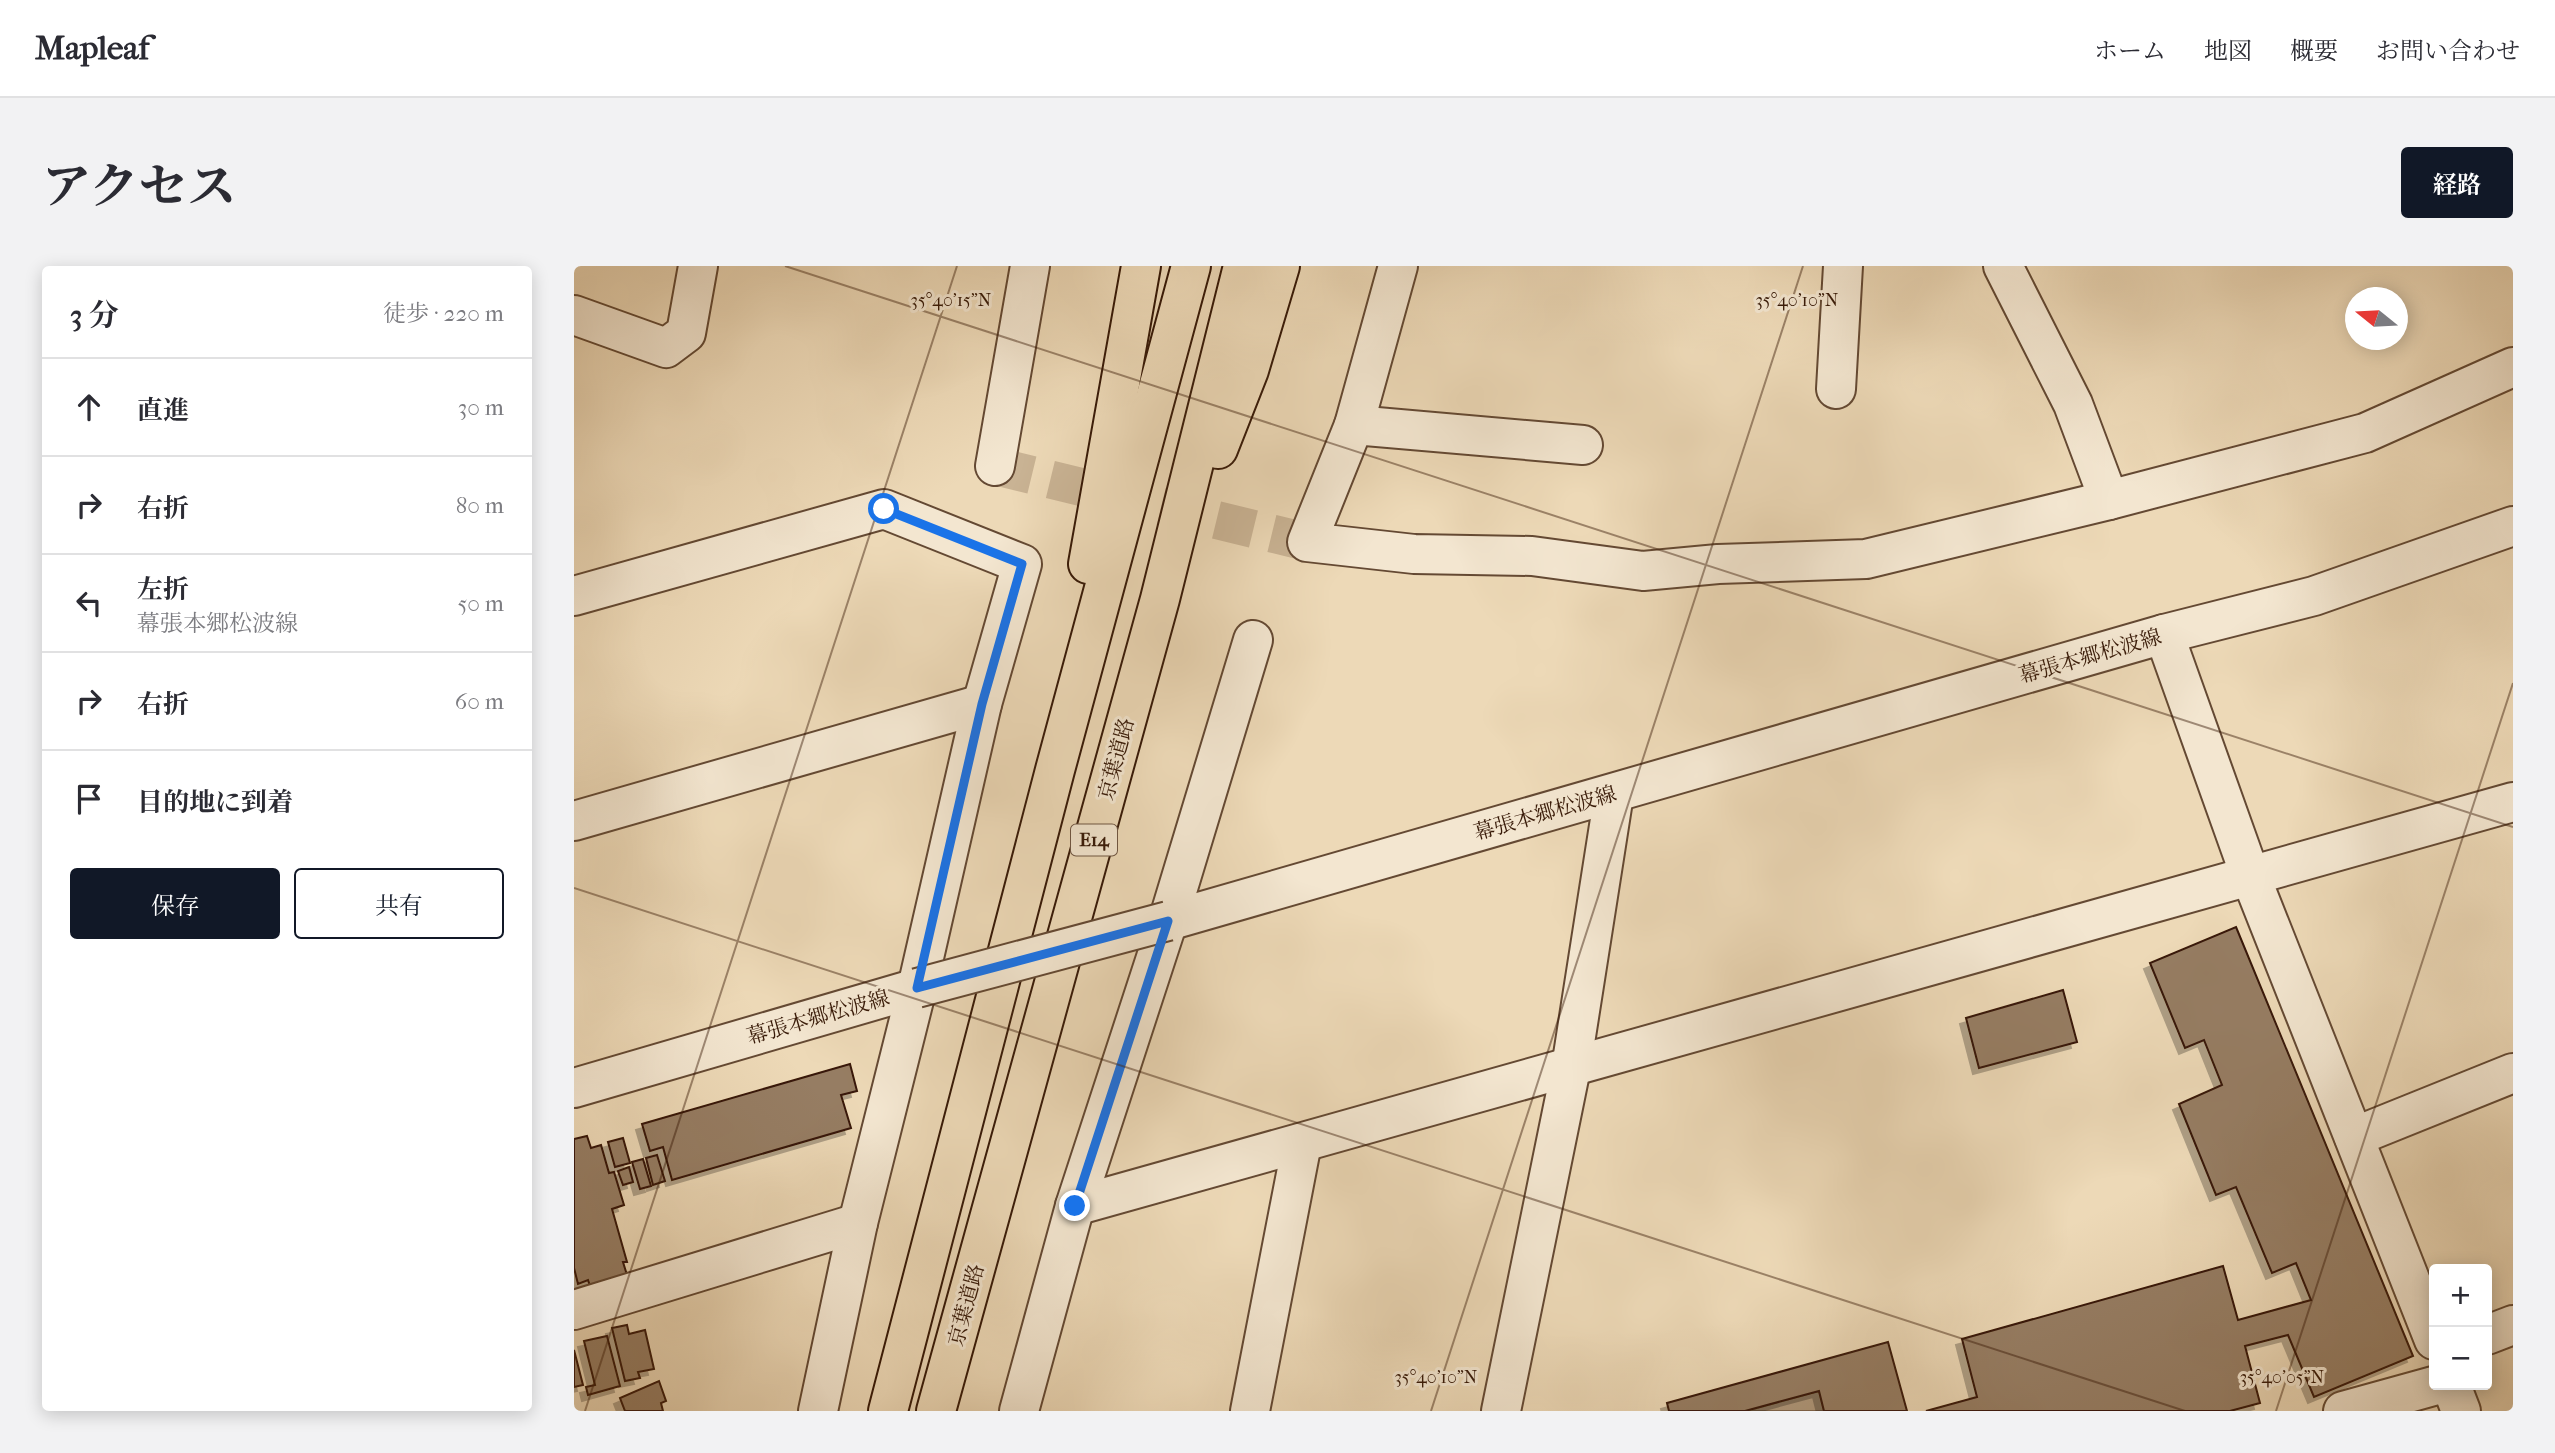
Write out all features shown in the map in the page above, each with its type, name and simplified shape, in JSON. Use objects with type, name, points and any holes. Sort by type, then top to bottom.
[{"type":"highway","points":[[1055,770],[1140,266]]},
{"type":"highway","name":"E14","points":[[888,1411],[1055,770],[1191,266]]},
{"type":"highway","name":"京葉道路","points":[[936,1411],[1160,599],[1243,266]]},
{"type":"highway","points":[[1160,599],[1249,370],[1280,266]]},
{"type":"street","points":[[574,315],[666,348],[686,333],[698,266]]},
{"type":"street","points":[[995,466],[1030,266]]},
{"type":"street","points":[[1398,266],[1353,425],[1307,542],[1415,554],[1532,556],[1643,570],[1718,564],[1866,559],[2109,500],[2365,433],[2513,367]]},
{"type":"street","points":[[1836,388],[1843,266]]},
{"type":"street","points":[[2003,266],[2073,404],[2109,500]]},
{"type":"street","points":[[1353,425],[1583,445]]},
{"type":"street","points":[[574,596],[884,509],[1022,564],[982,704],[917,988],[858,1223],[818,1411]]},
{"type":"street","name":"幕張本郷松波線","points":[[574,1088],[917,988],[1168,921],[1614,794],[2164,634],[2314,596],[2513,526]]},
{"type":"street","points":[[2164,634],[2250,876],[2429,1327]]},
{"type":"street","points":[[1019,1411],[1075,1206],[1168,921],[1253,640]]},
{"type":"street","points":[[574,821],[982,704]]},
{"type":"street","points":[[1501,1411],[1571,1068],[1614,794]]},
{"type":"street","points":[[1075,1206],[2513,802]]},
{"type":"street","points":[[2354,1138],[2513,1073]]},
{"type":"street","points":[[1250,1411],[1302,1143]]},
{"type":"street","points":[[574,1310],[858,1223]]},
{"type":"street","points":[[2492,1333],[2513,1325]]},
{"type":"street","points":[[2343,1411],[2429,1387]]},
{"type":"street","points":[[2453,1390],[2461,1411]]},
{"type":"shaded area","points":[[1819,1391],[1824,1411],[1746,1411]]},
{"type":"building","points":[[2236,927],[2413,1356],[2314,1397],[2288,1335],[2245,1346],[2260,1403],[2230,1411],[1926,1411],[1977,1397],[1962,1339],[2223,1266],[2238,1320],[2311,1300],[2296,1263],[2272,1273],[2236,1187],[2216,1195],[2179,1104],[2222,1085],[2204,1040],[2185,1048],[2150,963]]},
{"type":"building","points":[[2063,990],[2077,1042],[1979,1068],[1966,1018]]},
{"type":"building","points":[[850,1064],[857,1091],[841,1095],[851,1128],[672,1180],[663,1147],[650,1151],[642,1124]]},
{"type":"building","points":[[587,1136],[591,1148],[601,1145],[609,1173],[614,1172],[624,1205],[612,1209],[627,1262],[623,1262],[627,1275],[590,1286],[588,1280],[578,1284],[574,1268],[574,1139]]},
{"type":"building","points":[[623,1138],[630,1163],[615,1167],[608,1142]]},
{"type":"building","points":[[657,1155],[665,1181],[653,1185],[646,1158]]},
{"type":"building","points":[[643,1159],[651,1186],[640,1189],[632,1162]]},
{"type":"building","points":[[629,1167],[633,1182],[623,1185],[618,1171]]},
{"type":"building","points":[[627,1325],[629,1334],[645,1330],[654,1369],[638,1372],[640,1378],[625,1381],[612,1328]]},
{"type":"building","points":[[607,1336],[620,1386],[588,1395],[586,1387],[595,1385],[584,1341]]},
{"type":"building","points":[[1888,1342],[1907,1411],[1824,1411],[1819,1391],[1745,1411],[1669,1411],[1667,1403]]},
{"type":"building","points":[[574,1350],[583,1385],[574,1387]]},
{"type":"building","points":[[659,1381],[666,1401],[661,1403],[663,1411],[625,1411],[620,1398]]},
{"type":"tunnel","points":[[995,466],[1307,542]]},
{"type":"route","points":[[884,509],[1022,564],[982,704],[917,988],[1168,921],[1075,1206]]}]
